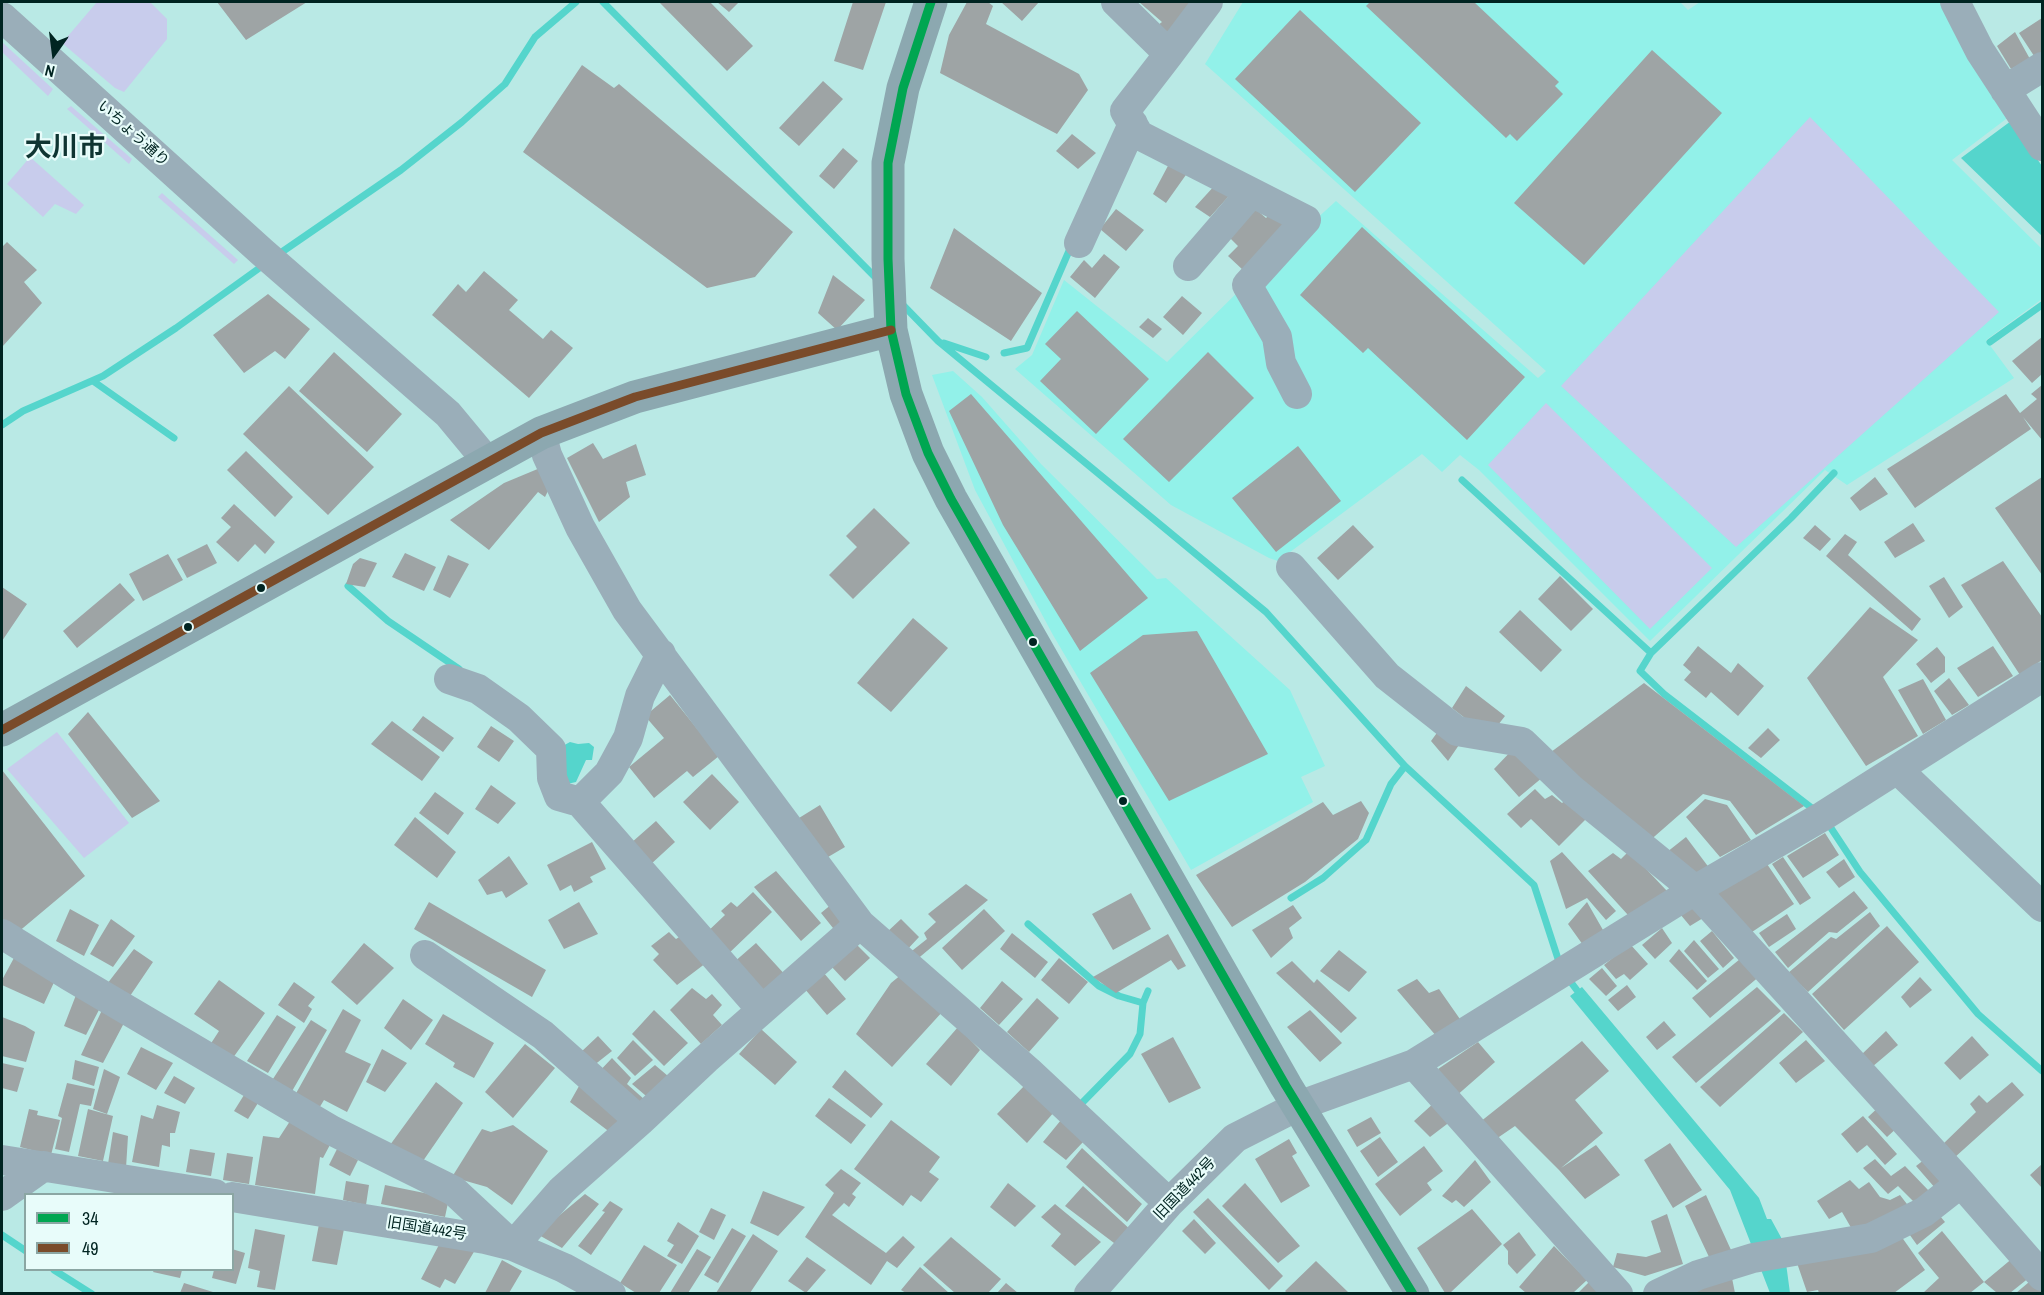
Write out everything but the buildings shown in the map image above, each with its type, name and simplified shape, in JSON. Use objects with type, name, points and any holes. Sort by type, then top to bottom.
[{"type":"highway","points":[[932,2],[903,88],[888,163],[890,324],[906,394],[928,453],[951,499],[1169,884],[1298,1106],[1413,1293]]},
{"type":"highway","points":[[2,730],[540,433],[635,397],[890,324]]},
{"type":"street","points":[[1116,2],[1169,54]]},
{"type":"street","points":[[1208,2],[1125,111],[1139,135],[1305,220],[1246,285],[1277,337],[1281,363],[1297,394]]},
{"type":"street","points":[[1955,2],[1980,51],[2043,146]]},
{"type":"street","name":"いちょう通り","points":[[2,17],[271,259],[448,414],[487,461]]},
{"type":"street","points":[[2005,90],[2043,67]]},
{"type":"street","points":[[1079,243],[1133,124]]},
{"type":"street","points":[[1188,266],[1251,193]]},
{"type":"street","points":[[540,433],[546,455],[580,527],[627,610],[860,924],[1028,1071],[1169,1203]]},
{"type":"street","points":[[1291,567],[1387,676],[1456,731],[1522,742],[1572,790],[1695,890],[2043,1276]]},
{"type":"street","points":[[580,802],[609,773],[628,738],[640,696],[661,654]]},
{"type":"street","name":"旧国道442号","points":[[1089,1293],[1169,1203],[1235,1138],[1298,1106],[1414,1064],[1582,958],[1823,816],[2043,677]]},
{"type":"street","points":[[449,679],[478,689],[519,718],[550,749],[552,778],[559,796],[580,802],[762,1010]]},
{"type":"street","points":[[1897,769],[2043,907]]},
{"type":"street","points":[[2,934],[331,1130],[454,1191],[513,1246],[562,1190],[706,1059],[860,924]]},
{"type":"street","points":[[425,955],[543,1035],[640,1121]]},
{"type":"street","points":[[1414,1064],[1618,1293]]},
{"type":"street","points":[[2,1160],[209,1193]]},
{"type":"street","points":[[2,1196],[44,1166]]},
{"type":"street","points":[[1658,1293],[1698,1275],[1755,1258],[1871,1238],[1924,1212],[1961,1183]]},
{"type":"street","name":"旧国道442号","points":[[234,1197],[485,1239],[513,1246],[564,1268],[611,1293]]},
{"type":"shaded area","points":[[97,2],[150,2],[167,19],[167,39],[124,92],[115,88],[62,43]]},
{"type":"shaded area","points":[[1243,2],[1680,2],[1688,10],[1700,2],[1948,2],[2010,116],[1952,160],[2042,249],[2042,299],[1986,340],[2014,378],[1847,485],[1825,470],[1650,641],[1479,470],[1460,455],[1442,472],[1422,454],[1278,561],[1269,558],[1171,505],[1015,369],[1032,355],[1064,280],[1167,362],[1256,274],[1336,201],[1538,378],[1546,371],[1205,64]]},
{"type":"shaded area","points":[[2,42],[53,89],[48,96],[2,52]]},
{"type":"shaded area","points":[[71,106],[132,159],[129,164],[67,109]]},
{"type":"shaded area","points":[[1810,117],[1999,312],[1736,547],[1561,386]]},
{"type":"shaded area","points":[[2011,121],[2042,166],[2042,236],[1961,158]]},
{"type":"shaded area","points":[[30,157],[84,205],[76,214],[55,204],[43,217],[7,184]]},
{"type":"shaded area","points":[[162,193],[238,260],[234,264],[158,197]]},
{"type":"shaded area","points":[[953,371],[982,397],[1041,464],[1157,579],[1166,578],[1290,690],[1325,766],[1301,777],[1313,802],[1191,870],[1053,635],[975,490],[932,375]]},
{"type":"shaded area","points":[[1546,403],[1712,568],[1650,629],[1488,465]]},
{"type":"shaded area","points":[[57,732],[129,823],[84,858],[7,769]]},
{"type":"shaded area","points":[[570,742],[589,743],[594,747],[592,760],[586,760],[576,782],[567,784],[559,748]]},
{"type":"shaded area","points":[[1582,987],[1759,1198],[1767,1219],[1771,1219],[1783,1241],[1790,1293],[1770,1293],[1730,1190],[1570,996]]},
{"type":"waterway","points":[[276,256],[401,170],[462,122],[505,84],[535,37],[576,2]]},
{"type":"waterway","points":[[603,2],[878,280]]},
{"type":"waterway","points":[[1004,353],[1027,348],[1072,244]]},
{"type":"waterway","points":[[2,425],[23,411],[103,376],[176,328],[265,264]]},
{"type":"waterway","points":[[901,303],[938,341],[1266,612],[1405,766],[1534,885],[1560,965]]},
{"type":"waterway","points":[[1990,342],[2042,305]]},
{"type":"waterway","points":[[944,343],[986,357]]},
{"type":"waterway","points":[[93,381],[174,438]]},
{"type":"waterway","points":[[1462,480],[1651,653],[1791,518],[1834,473]]},
{"type":"waterway","points":[[348,586],[388,621],[459,669]]},
{"type":"waterway","points":[[1651,653],[1640,671],[1664,694],[1817,812]]},
{"type":"waterway","points":[[1291,898],[1323,878],[1366,840],[1391,784],[1405,766]]},
{"type":"waterway","points":[[1827,822],[1860,872],[1978,1014],[2042,1071]]},
{"type":"waterway","points":[[1028,924],[1099,986],[1119,996],[1143,1003],[1140,1034],[1130,1054],[1081,1104]]},
{"type":"waterway","points":[[1567,977],[1582,997]]},
{"type":"waterway","points":[[1143,1003],[1148,991]]},
{"type":"waterway","points":[[2,1235],[24,1250]]},
{"type":"waterway","points":[[56,1271],[92,1294]]},
{"type":"transit line","name":"34","points":[[931,2],[903,88],[888,163],[891,330],[906,394],[928,453],[951,499],[1286,1086],[1413,1294]]},
{"type":"transit line","name":"49","points":[[2,730],[541,433],[635,397],[891,330]]},
{"type":"district","name":"大川市","points":[[65,149]]}]
